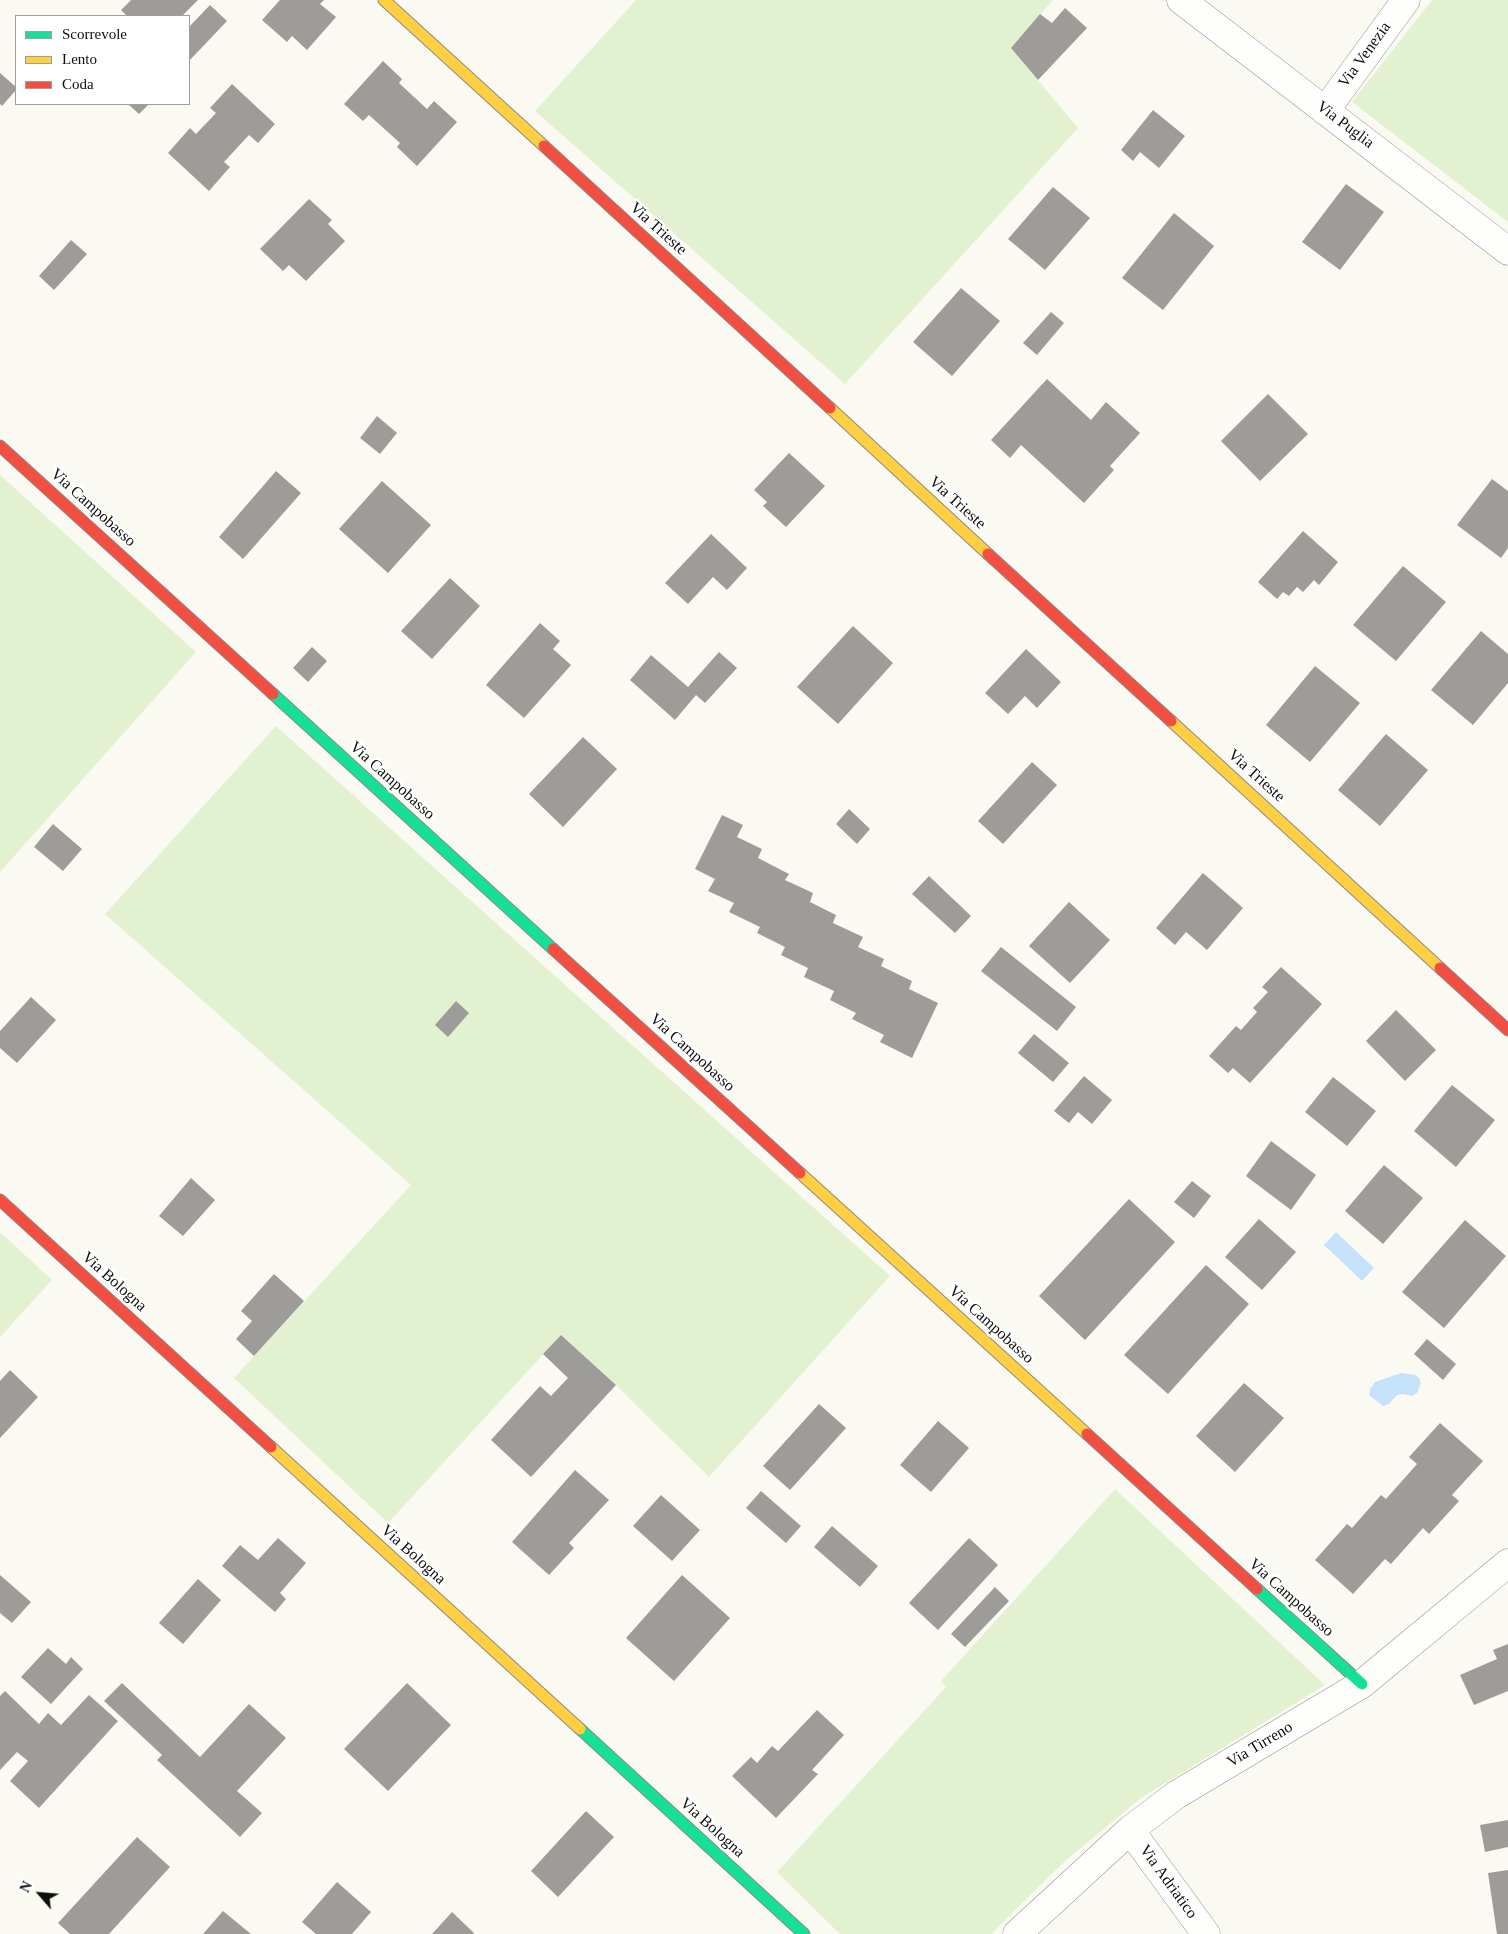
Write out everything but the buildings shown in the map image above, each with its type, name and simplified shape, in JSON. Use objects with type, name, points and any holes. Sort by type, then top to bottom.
[{"type":"street","name":"Via Trieste","points":[[384,0],[1508,1030]]},
{"type":"street","name":"Via Puglia","points":[[1181,0],[1508,250]]},
{"type":"street","name":"Via Venezia","points":[[1325,110],[1406,0]]},
{"type":"street","name":"Via Campobasso","points":[[0,446],[1362,1684]]},
{"type":"street","name":"Via Bologna","points":[[0,1200],[804,1934]]},
{"type":"street","name":"Via Tirreno","points":[[1017,1934],[1130,1830],[1176,1795],[1362,1684],[1508,1563]]},
{"type":"street","name":"Via Adriatico","points":[[1130,1830],[1206,1934]]},
{"type":"green space","points":[[636,0],[1053,0],[1011,48],[1078,128],[845,384],[535,111]]},
{"type":"green space","points":[[1432,0],[1508,0],[1508,222],[1352,102]]},
{"type":"green space","points":[[0,475],[196,652],[0,872]]},
{"type":"green space","points":[[276,726],[890,1276],[709,1477],[616,1385],[561,1335],[388,1523],[234,1378],[411,1185],[105,914]]},
{"type":"green space","points":[[0,1232],[52,1280],[0,1337]]},
{"type":"green space","points":[[1115,1489],[1325,1685],[1141,1798],[1063,1863],[991,1934],[840,1934],[777,1872],[946,1687],[941,1681]]},
{"type":"water","points":[[1336,1232],[1374,1268],[1362,1281],[1324,1245]]},
{"type":"water","points":[[1401,1373],[1415,1375],[1419,1378],[1421,1383],[1417,1393],[1412,1396],[1397,1395],[1389,1404],[1383,1406],[1369,1395],[1370,1389],[1375,1382]]},
{"type":"traffic: fast","points":[[273,694],[553,949]]},
{"type":"traffic: fast","points":[[1257,1589],[1362,1684]]},
{"type":"traffic: fast","points":[[580,1729],[804,1934]]},
{"type":"traffic: slow","points":[[384,0],[544,146]]},
{"type":"traffic: slow","points":[[830,408],[988,554]]},
{"type":"traffic: slow","points":[[1171,721],[1440,968]]},
{"type":"traffic: slow","points":[[800,1173],[1087,1434]]},
{"type":"traffic: slow","points":[[271,1447],[580,1729]]},
{"type":"traffic: jam","points":[[544,146],[830,408]]},
{"type":"traffic: jam","points":[[0,446],[273,694]]},
{"type":"traffic: jam","points":[[988,554],[1171,721]]},
{"type":"traffic: jam","points":[[553,949],[800,1173]]},
{"type":"traffic: jam","points":[[1440,968],[1508,1030]]},
{"type":"traffic: jam","points":[[0,1200],[271,1447]]},
{"type":"traffic: jam","points":[[1087,1434],[1257,1589]]}]
